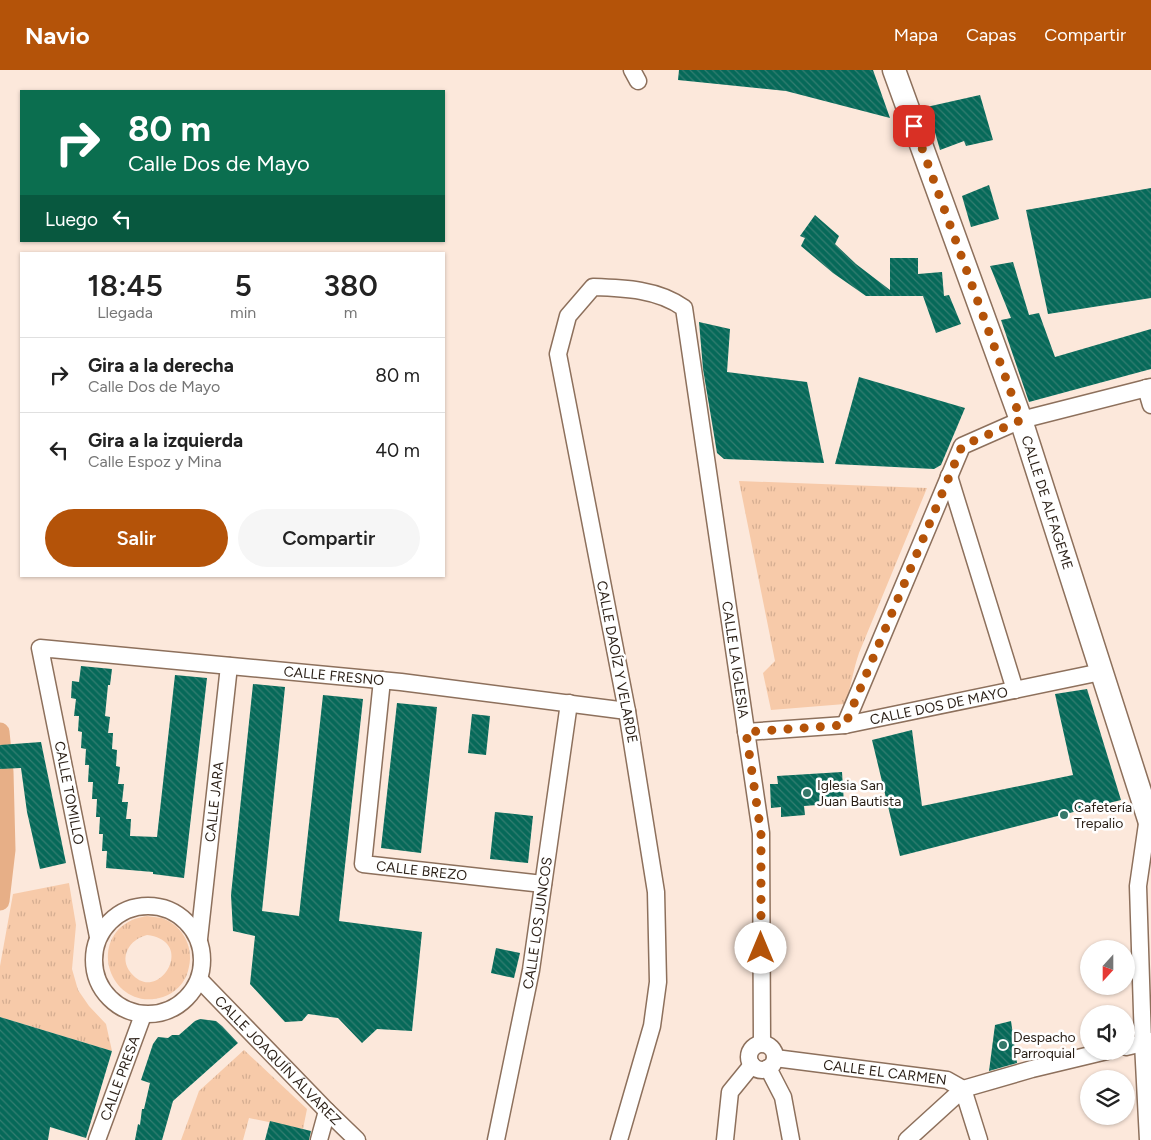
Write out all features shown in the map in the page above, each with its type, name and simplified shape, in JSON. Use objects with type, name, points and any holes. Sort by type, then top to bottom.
[{"type":"street","name":"CALLE DE ALFAGEME","points":[[894,70],[1021,420],[1150,820]]},
{"type":"street","name":"CALLE DAOÍZ Y VELARDE","points":[[619,1140],[652,1026],[658,982],[656,892],[627,711],[558,354],[568,316],[593,287],[636,289],[674,300],[684,308]]},
{"type":"street","name":"CALLE LA IGLESIA","points":[[684,308],[761,833],[762,1043]]},
{"type":"street","points":[[845,725],[962,446],[1021,420],[1148,388],[1151,405]]},
{"type":"street","points":[[949,476],[1015,690]]},
{"type":"street","name":"CALLE FRESNO","points":[[40,648],[382,680],[627,711]]},
{"type":"street","name":"CALLE TOMILLO","points":[[40,648],[98,937]]},
{"type":"street","name":"CALLE JARA","points":[[199,939],[229,666]]},
{"type":"street","name":"CALLE DOS DE MAYO","points":[[746,732],[845,725],[1101,672]]},
{"type":"street","name":"CALLE BREZO","points":[[382,680],[363,864],[543,884]]},
{"type":"street","name":"CALLE LOS JUNCOS","points":[[496,1140],[531,970],[569,703]]},
{"type":"street","points":[[1148,1140],[1147,1042],[1138,886],[1150,820]]},
{"type":"street","points":[[151,906],[171,910],[188,922],[199,939],[204,959],[200,980],[191,995],[178,1007],[161,1014],[143,1015],[127,1011],[112,1002],[101,988],[95,971],[93,956],[98,937],[113,918],[131,908],[151,906]]},
{"type":"street","name":"CALLE JOAQUÍN ÁLVAREZ","points":[[200,980],[326,1111],[358,1140]]},
{"type":"street","name":"CALLE PRESA","points":[[97,1140],[143,1015]]},
{"type":"street","points":[[725,1140],[730,1092],[765,1064],[775,1053],[770,1046],[762,1043],[754,1046],[749,1058],[765,1064],[784,1097],[791,1140]]},
{"type":"street","name":"CALLE EL CARMEN","points":[[765,1064],[948,1080],[963,1089],[1080,1057]]},
{"type":"street","points":[[907,1140],[963,1089],[979,1140]]},
{"type":"street","points":[[319,1140],[326,1111]]},
{"type":"green space","points":[[739,481],[927,488],[859,653],[845,704],[771,710],[763,673],[775,661]]},
{"type":"green space","points":[[69,883],[76,925],[72,969],[78,990],[89,1006],[106,1024],[112,1051],[0,1017],[0,966],[13,894]]},
{"type":"green space","points":[[147,916],[162,918],[182,932],[189,947],[190,963],[185,980],[172,993],[163,997],[145,999],[130,995],[119,985],[111,973],[108,958],[110,944],[118,930],[132,920]],"holes":[[[147,935],[162,940],[170,948],[171,958],[168,969],[161,977],[152,982],[142,981],[131,973],[127,967],[126,955],[128,950],[136,940]]]},
{"type":"green space","points":[[244,1050],[307,1109],[303,1129],[249,1118],[243,1140],[181,1140],[199,1091]]},
{"type":"building","points":[[679,70],[873,70],[890,118],[786,91],[678,80]]},
{"type":"building","points":[[980,95],[993,140],[966,146],[964,141],[940,150],[934,129],[922,108]]},
{"type":"building","points":[[989,185],[999,219],[971,227],[962,196]]},
{"type":"building","points":[[1151,188],[1151,298],[1048,314],[1026,210]]},
{"type":"building","points":[[815,215],[839,236],[835,244],[856,264],[890,290],[890,258],[918,258],[918,274],[942,272],[944,296],[949,295],[961,324],[936,333],[923,296],[866,296],[833,273],[801,246],[805,238],[800,236]]},
{"type":"building","points":[[1013,262],[1029,315],[1039,313],[1055,357],[1151,329],[1151,369],[1029,402],[1001,320],[1011,318],[990,266]]},
{"type":"building","points":[[699,322],[730,329],[727,372],[807,382],[824,463],[724,459],[717,453],[703,369]]},
{"type":"building","points":[[859,377],[965,408],[941,465],[934,469],[835,464]]},
{"type":"building","points":[[81,666],[112,669],[110,685],[108,685],[105,716],[110,717],[108,733],[113,733],[112,749],[117,750],[116,766],[120,767],[118,784],[124,784],[122,802],[128,802],[126,819],[131,819],[130,836],[157,837],[175,675],[207,678],[184,878],[153,874],[153,872],[106,868],[107,851],[102,851],[103,834],[99,834],[100,817],[96,817],[97,799],[92,799],[93,782],[88,782],[89,765],[85,765],[86,749],[81,748],[82,732],[78,731],[79,716],[74,716],[76,699],[71,698],[72,681],[79,682]]},
{"type":"building","points":[[253,684],[285,687],[262,911],[299,916],[323,695],[363,699],[339,921],[422,932],[412,1031],[377,1029],[362,1043],[338,1018],[308,1014],[302,1021],[285,1022],[250,984],[255,936],[233,931],[231,895]]},
{"type":"building","points":[[1087,689],[1121,800],[900,856],[872,740],[912,730],[922,806],[1073,775],[1055,694]]},
{"type":"building","points":[[397,703],[437,707],[421,853],[381,848]]},
{"type":"building","points":[[472,714],[490,716],[486,755],[468,753]]},
{"type":"building","points":[[41,742],[66,863],[40,869],[27,812],[21,768],[0,769],[0,745]]},
{"type":"building","name":"Iglesia San Juan Bautista","points":[[842,772],[844,803],[804,806],[805,815],[781,817],[781,807],[771,808],[770,784],[778,784],[777,776]]},
{"type":"building","points":[[495,812],[533,816],[528,863],[490,859]]},
{"type":"building","points":[[496,948],[520,953],[514,978],[491,973]]},
{"type":"building","points":[[0,1017],[112,1051],[86,1138],[50,1127],[48,1140],[0,1140]]},
{"type":"building","points":[[200,1019],[216,1021],[238,1043],[173,1101],[162,1140],[135,1140],[150,1083],[141,1080],[153,1044],[158,1037],[168,1038],[172,1035],[179,1035]]},
{"type":"building","name":"Despacho Parroquial","points":[[1011,1021],[1017,1063],[989,1071],[995,1025]]},
{"type":"building","points":[[270,1121],[311,1131],[309,1140],[265,1140]]},
{"type":"waterway","points":[[0,732],[4,772],[6,850],[0,901]]},
{"type":"place","name":"Iglesia San Juan Bautista","points":[[807,793]]},
{"type":"place","name":"Cafetería Trepalio","points":[[1064,815]]},
{"type":"place","name":"Despacho Parroquial","points":[[1003,1045]]},
{"type":"route","points":[[761,948],[761,833],[746,732],[845,725],[962,446],[1021,420],[914,126]]}]
